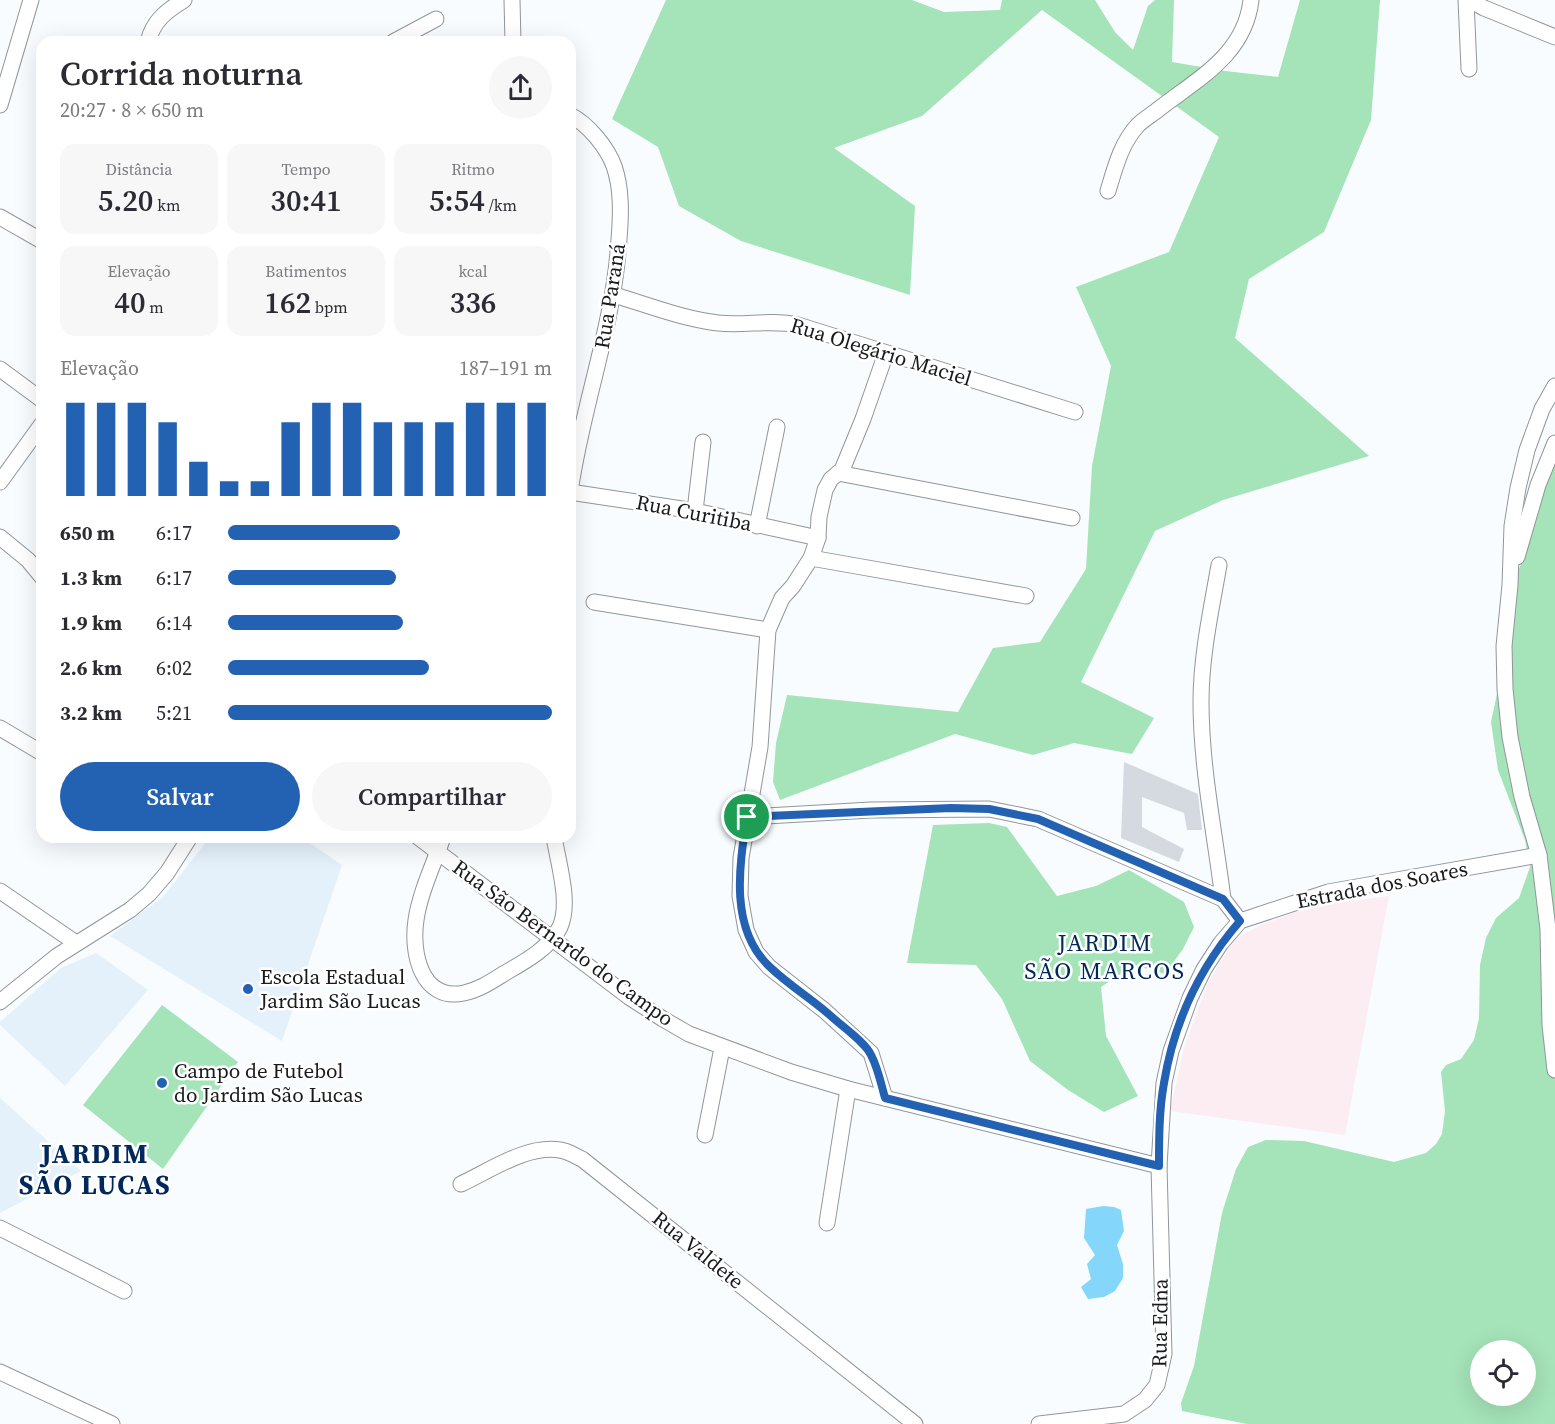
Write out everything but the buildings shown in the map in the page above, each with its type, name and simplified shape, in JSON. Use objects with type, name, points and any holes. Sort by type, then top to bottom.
[{"type":"street","points":[[0,105],[31,0]]},
{"type":"street","points":[[150,36],[161,16],[184,0]]},
{"type":"street","points":[[512,0],[513,36]]},
{"type":"street","points":[[1108,191],[1120,151],[1138,126],[1224,58],[1240,37],[1250,10],[1251,0]]},
{"type":"street","points":[[1468,69],[1468,0],[1555,37]]},
{"type":"street","points":[[404,36],[436,19]]},
{"type":"street","name":"Rua Paraná","points":[[576,120],[591,132],[614,166],[621,213],[614,295],[576,454]]},
{"type":"street","points":[[0,217],[36,238]]},
{"type":"street","name":"Rua Olegário Maciel","points":[[614,295],[716,323],[780,321],[798,325],[1075,412]]},
{"type":"street","points":[[885,1098],[870,1053],[825,1011],[770,967],[756,952],[746,930],[740,896],[741,858],[760,747],[768,630],[782,598],[797,581],[811,558],[818,538],[819,517],[825,490],[831,478],[842,470],[886,353]]},
{"type":"street","points":[[0,369],[36,396]]},
{"type":"street","points":[[1555,386],[1542,409],[1527,450],[1518,488],[1512,526],[1510,585],[1503,646],[1510,737],[1522,797],[1539,855],[1548,929],[1550,1024],[1555,1070]]},
{"type":"street","points":[[757,526],[777,427]]},
{"type":"street","points":[[0,482],[36,432]]},
{"type":"street","points":[[694,511],[703,442]]},
{"type":"street","points":[[1510,585],[1526,520],[1555,443]]},
{"type":"street","points":[[838,473],[1072,518]]},
{"type":"street","name":"Rua Curitiba","points":[[576,493],[694,511],[818,538]]},
{"type":"street","points":[[0,537],[28,560],[36,570]]},
{"type":"street","points":[[811,558],[1026,596]]},
{"type":"street","points":[[1219,565],[1204,650],[1201,703],[1205,762],[1223,899]]},
{"type":"street","points":[[594,602],[768,630]]},
{"type":"street","points":[[0,728],[36,749]]},
{"type":"street","points":[[747,817],[871,810],[989,809],[1038,819],[1223,899],[1240,921],[1221,943],[1204,969],[1190,998],[1171,1051],[1164,1083],[1159,1166]]},
{"type":"street","points":[[0,1002],[57,956],[130,910],[149,894],[167,873],[183,843]]},
{"type":"street","points":[[440,844],[416,918],[415,938],[417,957],[425,980],[439,991],[451,994],[465,993],[480,988],[528,959],[552,939],[560,927],[564,900],[555,843]]},
{"type":"street","name":"Rua São Bernardo do Campo","points":[[440,844],[552,939],[663,1020],[689,1034],[791,1072],[848,1089],[1159,1166]]},
{"type":"street","name":"Estrada dos Soares","points":[[1240,921],[1328,892],[1539,855]]},
{"type":"street","points":[[0,891],[76,943]]},
{"type":"street","points":[[705,1135],[722,1048]]},
{"type":"street","points":[[827,1223],[848,1089]]},
{"type":"street","name":"Rua Valdete","points":[[461,1184],[523,1155],[546,1149],[563,1150],[582,1159],[915,1424]]},
{"type":"street","name":"Rua Edna","points":[[1039,1424],[1124,1414],[1145,1400],[1157,1385],[1164,1354],[1159,1166]]},
{"type":"street","points":[[0,1227],[124,1291]]},
{"type":"street","points":[[0,1372],[112,1424]]},
{"type":"shaded area","name":"Escola Estadual Jardim São Lucas","points":[[205,843],[310,843],[342,865],[282,1041],[110,936],[163,897]]},
{"type":"shaded area","points":[[1389,896],[1345,1135],[1170,1111],[1184,1048],[1207,984],[1235,939],[1261,925],[1293,913],[1335,903]]},
{"type":"shaded area","points":[[96,953],[148,990],[65,1086],[0,1025],[0,1022],[61,968]]},
{"type":"shaded area","points":[[0,1098],[81,1171],[0,1213]]},
{"type":"green space","points":[[666,0],[912,0],[944,12],[1000,10],[1002,0],[1095,0],[1115,32],[1133,50],[1148,6],[1155,0],[1174,0],[1172,62],[1278,77],[1300,0],[1380,0],[1371,120],[1324,232],[1249,279],[1235,338],[1369,456],[1223,500],[1155,531],[1081,682],[1154,718],[1132,754],[1074,743],[1033,755],[955,734],[780,800],[773,782],[776,743],[787,695],[958,712],[993,648],[1040,642],[1086,569],[1092,466],[1111,366],[1076,287],[1169,252],[1219,137],[1042,10],[922,116],[834,148],[915,206],[910,295],[741,241],[679,206],[658,147],[612,119]]},
{"type":"green space","points":[[1555,462],[1555,1424],[1247,1424],[1182,1411],[1181,1403],[1194,1366],[1222,1213],[1236,1169],[1248,1147],[1266,1140],[1304,1141],[1394,1162],[1426,1153],[1436,1144],[1442,1134],[1445,1111],[1441,1072],[1446,1065],[1461,1059],[1474,1040],[1479,1018],[1480,965],[1486,938],[1496,918],[1519,898],[1530,867],[1525,840],[1498,770],[1491,722],[1498,689],[1508,595],[1526,552],[1544,488]]},
{"type":"green space","points":[[989,823],[1007,827],[1057,896],[1096,886],[1129,870],[1184,902],[1194,927],[1183,949],[1165,974],[1134,965],[1101,987],[1106,1036],[1138,1096],[1104,1112],[1068,1090],[1030,1061],[1002,999],[976,965],[907,963],[933,825]]},
{"type":"green space","name":"Campo de Futebol do Jardim São Lucas","points":[[162,1005],[238,1062],[163,1169],[83,1105]]},
{"type":"water","points":[[1103,1206],[1121,1210],[1124,1231],[1117,1245],[1123,1264],[1123,1278],[1115,1291],[1104,1297],[1088,1299],[1081,1287],[1091,1279],[1087,1264],[1095,1255],[1084,1238],[1086,1209]]},
{"type":"place","name":"Escola Estadual Jardim São Lucas","points":[[248,989]]},
{"type":"place","name":"Campo de Futebol do Jardim São Lucas","points":[[162,1083]]},
{"type":"district","name":"JARDIM SÃO MARCOS","points":[[1105,957]]},
{"type":"district","name":"JARDIM SÃO LUCAS","points":[[95,1170]]},
{"type":"route","points":[[989,809],[1038,819],[1223,899],[1240,921],[1221,943],[1204,969],[1190,998],[1171,1051],[1164,1083],[1159,1166],[885,1098],[870,1053],[825,1011],[770,967],[756,952],[746,930],[740,896],[741,858],[747,817],[871,810],[989,809]]}]
